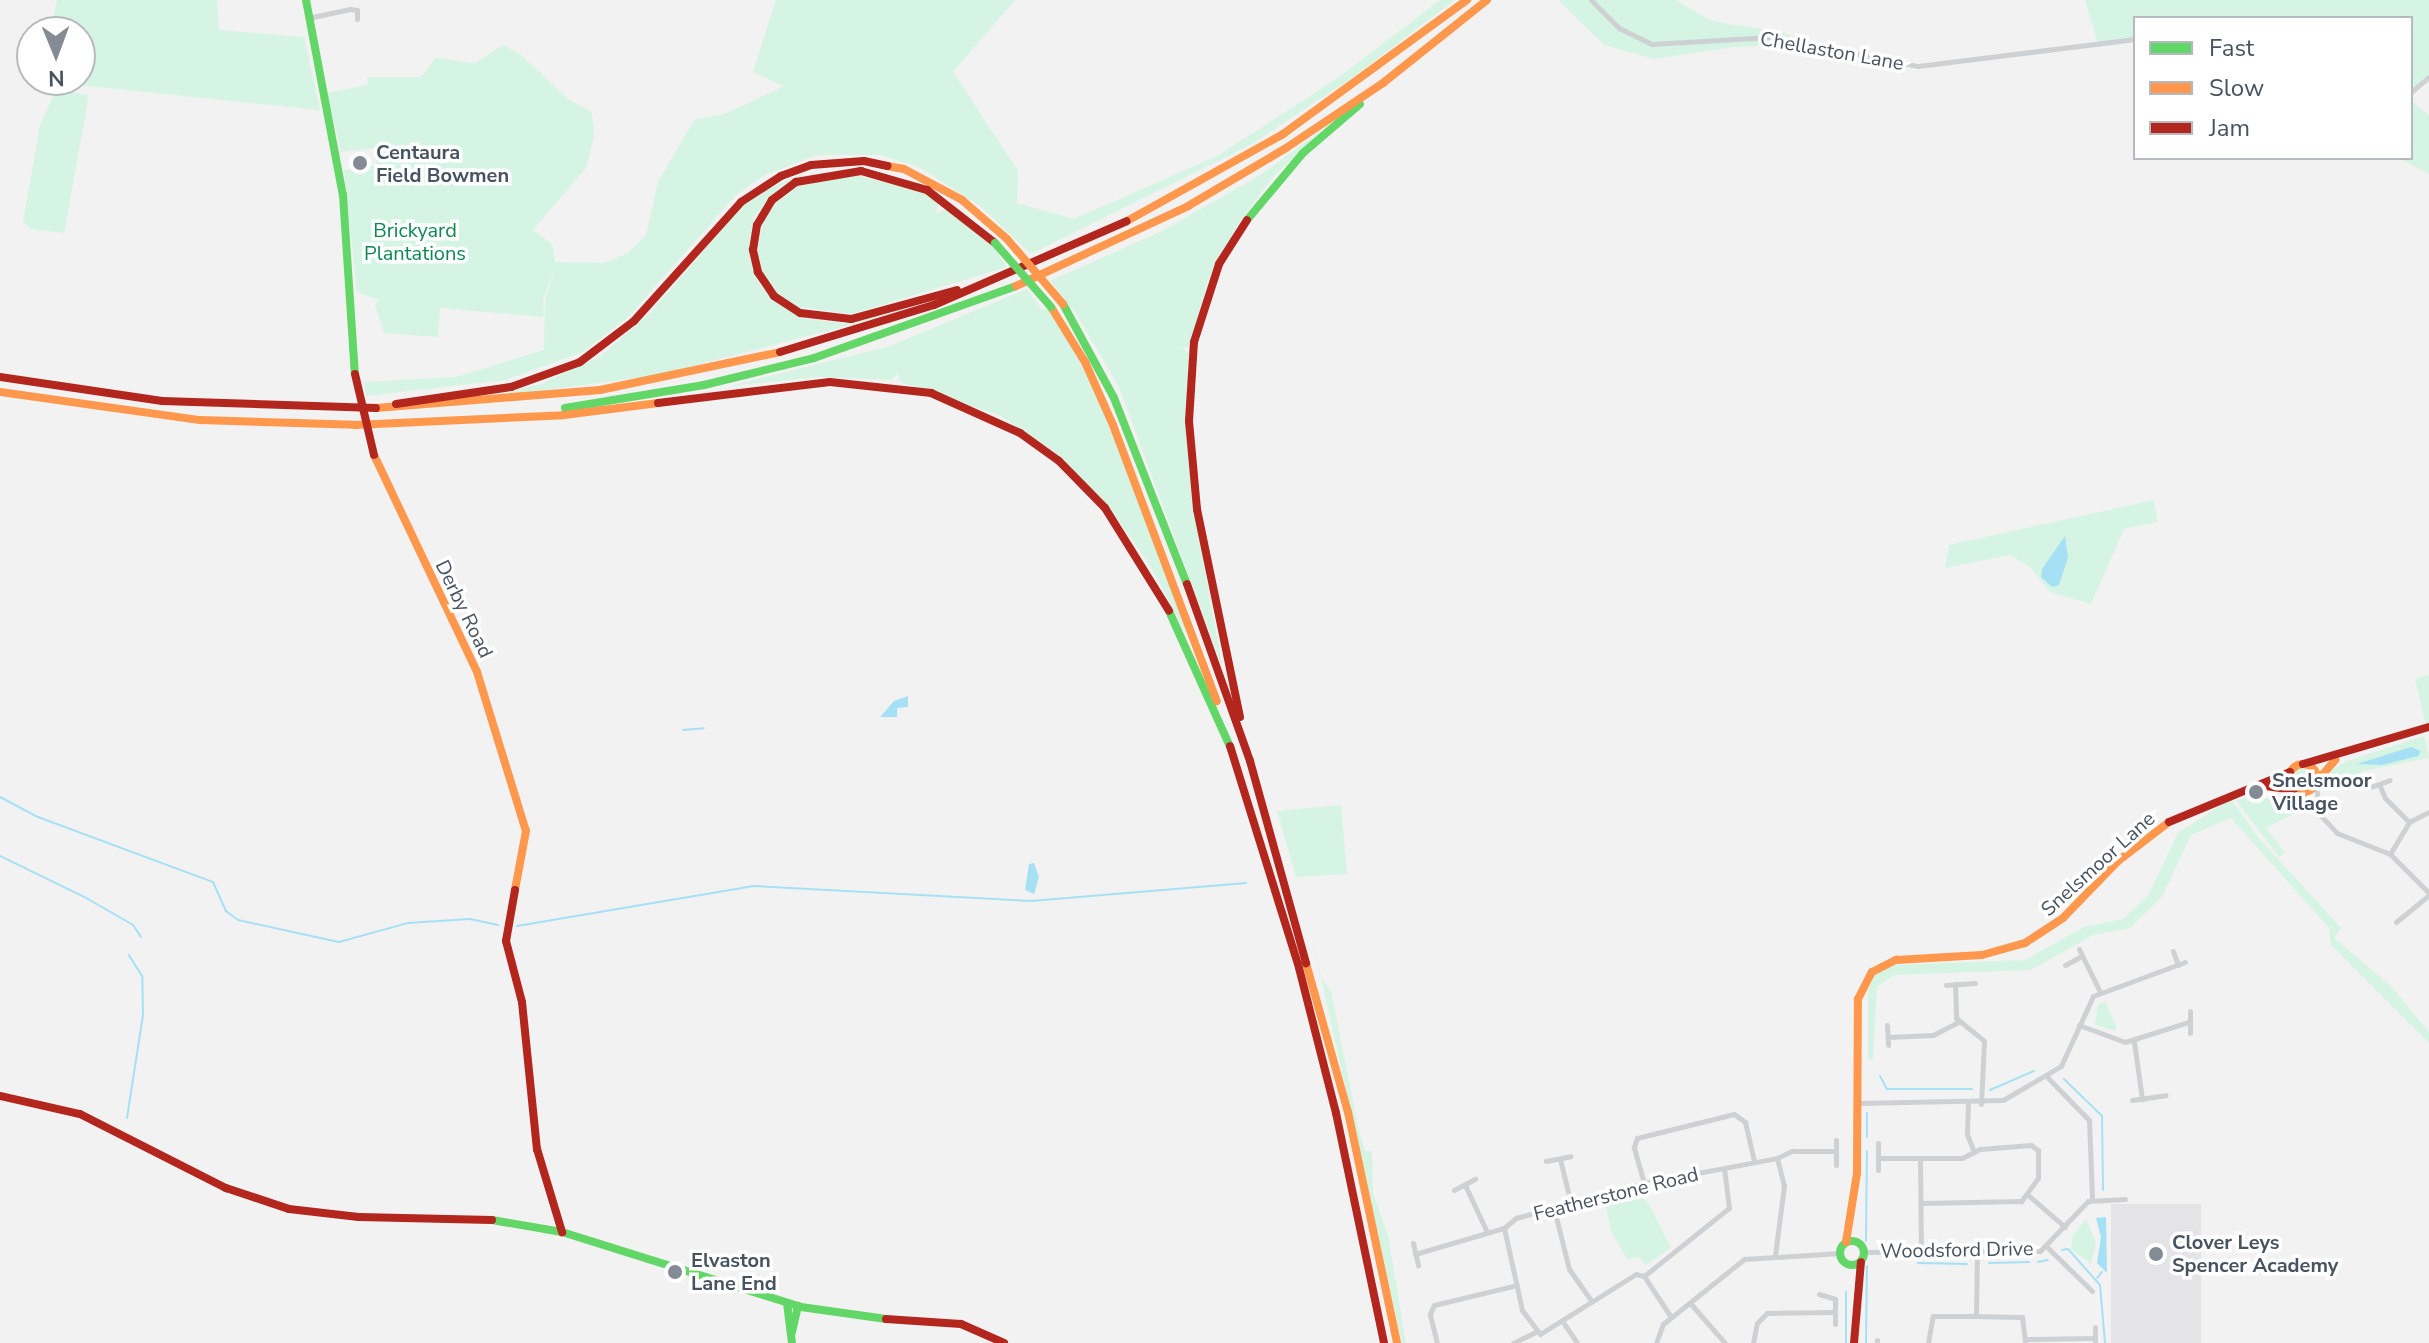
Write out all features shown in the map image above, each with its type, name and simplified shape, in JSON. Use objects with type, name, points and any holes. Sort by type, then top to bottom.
[{"type":"main road","name":"Derby Road","points":[[306,0],[343,195],[355,374],[374,455],[477,672],[526,831],[506,941],[522,1002],[535,1140],[562,1232]]},
{"type":"main road","points":[[0,377],[162,401],[373,408],[510,402],[681,376],[842,335],[1014,274],[1235,164],[1330,103],[1467,0]]},
{"type":"main road","points":[[1397,1343],[1348,1112],[1250,761],[1197,509],[1189,421],[1194,342],[1211,281],[1256,205],[1303,153],[1383,83],[1487,0]]},
{"type":"main road","points":[[423,423],[581,406],[704,385],[826,354],[939,317],[1049,273],[1188,206],[1383,83]]},
{"type":"main road","points":[[373,408],[511,387],[580,362],[634,321],[741,202],[781,176],[811,165],[864,161],[904,169],[962,200],[1007,239],[1063,304],[1114,398],[1181,567],[1250,761]]},
{"type":"main road","points":[[1014,274],[881,313],[820,318],[774,296],[758,272],[753,250],[762,213],[780,193],[813,176],[846,171],[877,173],[917,185],[958,211],[995,243],[1051,307],[1090,372],[1132,471],[1231,749],[1298,964],[1336,1113],[1384,1343]]},
{"type":"main road","points":[[0,392],[117,412],[229,422],[423,423],[564,415],[830,382],[907,388],[977,410],[1040,446],[1105,508],[1165,603],[1231,749]]},
{"type":"main road","points":[[2340,757],[2316,782],[2298,791],[2289,783],[2290,772],[2303,764],[2340,757],[2429,727]]},
{"type":"main road","points":[[2303,764],[2315,771],[2316,782]]},
{"type":"main road","name":"Snelsmoor Lane","points":[[1840,1253],[1853,1221],[1858,999],[1872,972],[1896,960],[1982,955],[2025,943],[2073,910],[2150,834],[2212,800],[2264,786],[2290,772]]},
{"type":"main road","name":"Snelsmoor Lane","points":[[2264,786],[2298,791]]},
{"type":"main road","points":[[0,1096],[80,1114],[226,1188],[289,1209],[359,1217],[466,1216],[562,1232],[798,1306],[852,1317],[961,1324],[1004,1343]]},
{"type":"main road","name":"Snelsmoor Lane","points":[[1853,1221],[1862,1248]]},
{"type":"main road","points":[[1846,1242],[1862,1248],[1855,1285],[1854,1343]]},
{"type":"main road","points":[[1840,1253],[1855,1285]]},
{"type":"main road","points":[[1846,1263],[1861,1262]]},
{"type":"main road","points":[[787,1303],[792,1341]]},
{"type":"main road","points":[[792,1341],[798,1306]]},
{"type":"street","name":"Chellaston Lane","points":[[1591,0],[1619,28],[1652,44],[1771,37],[1906,65],[1948,65],[2133,39]]},
{"type":"street","points":[[307,18],[350,9],[357,10],[357,19]]},
{"type":"street","points":[[2413,90],[2429,77]]},
{"type":"street","points":[[2368,788],[2390,780]]},
{"type":"street","points":[[2316,782],[2319,811]]},
{"type":"street","points":[[2379,784],[2385,798],[2409,822]]},
{"type":"street","points":[[2298,791],[2344,838],[2390,854],[2429,894],[2396,922]]},
{"type":"street","points":[[2390,854],[2409,822],[2429,812]]},
{"type":"street","points":[[2173,951],[2178,965]]},
{"type":"street","points":[[2065,965],[2080,953],[2100,992]]},
{"type":"street","points":[[1858,1103],[1981,1104],[2003,1100],[2048,1078],[2067,1058],[2087,1002],[2100,992],[2185,962]]},
{"type":"street","points":[[1946,985],[1975,983]]},
{"type":"street","points":[[1955,984],[1959,1022]]},
{"type":"street","points":[[2190,1011],[2190,1033]]},
{"type":"street","points":[[1887,1025],[1888,1041],[1933,1035],[1959,1022]]},
{"type":"street","points":[[1959,1022],[1983,1038],[1981,1104]]},
{"type":"street","points":[[2079,1025],[2134,1042],[2189,1022]]},
{"type":"street","points":[[2134,1042],[2142,1099]]},
{"type":"street","points":[[2048,1078],[2089,1120],[2092,1199],[2125,1199]]},
{"type":"street","points":[[2132,1100],[2166,1095]]},
{"type":"street","points":[[1968,1103],[1967,1134],[1974,1152]]},
{"type":"street","points":[[1644,1183],[1634,1147],[1637,1138],[1734,1114],[1745,1122],[1754,1160]]},
{"type":"street","points":[[1836,1140],[1836,1165]]},
{"type":"street","points":[[1878,1143],[1878,1170]]},
{"type":"street","points":[[1878,1158],[1962,1158],[1974,1152],[2035,1147],[2038,1178],[2028,1195],[2016,1203],[1921,1203]]},
{"type":"street","name":"Featherstone Road","points":[[1415,1254],[1460,1244],[1486,1230],[1504,1228],[1516,1218],[1644,1183],[1777,1158],[1792,1151],[1836,1151]]},
{"type":"street","points":[[1546,1161],[1571,1156]]},
{"type":"street","points":[[1775,1255],[1784,1186],[1777,1158]]},
{"type":"street","points":[[1560,1159],[1571,1205]]},
{"type":"street","points":[[1920,1159],[1921,1251]]},
{"type":"street","points":[[1504,1228],[1522,1310],[1536,1332],[1544,1335],[1590,1299],[1632,1275],[1644,1276],[1729,1208],[1724,1168]]},
{"type":"street","points":[[1454,1190],[1475,1179]]},
{"type":"street","points":[[1465,1185],[1486,1230]]},
{"type":"street","points":[[2028,1195],[2065,1227]]},
{"type":"street","name":"Woodsford Drive","points":[[1862,1248],[1921,1251],[2047,1247],[2092,1199]]},
{"type":"street","points":[[1554,1209],[1569,1269],[1590,1299]]},
{"type":"street","points":[[1413,1243],[1418,1265]]},
{"type":"street","points":[[2047,1247],[2092,1291]]},
{"type":"street","points":[[1976,1316],[1977,1250]]},
{"type":"street","points":[[1656,1343],[1671,1317],[1744,1259],[1840,1253]]},
{"type":"street","points":[[1644,1276],[1671,1317]]},
{"type":"street","points":[[1437,1343],[1430,1314],[1434,1305],[1517,1285]]},
{"type":"street","points":[[1819,1294],[1833,1296],[1835,1324]]},
{"type":"street","points":[[1690,1303],[1725,1343]]},
{"type":"street","points":[[1753,1343],[1757,1323],[1767,1313],[1835,1312]]},
{"type":"street","points":[[1928,1343],[1933,1316],[2020,1316],[2025,1341],[2095,1340],[2095,1327]]},
{"type":"street","points":[[1563,1322],[1577,1343]]},
{"type":"street","points":[[1513,1343],[1536,1332]]},
{"type":"shaded area","name":"Clover Leys Spencer Academy","points":[[2111,1204],[2201,1204],[2201,1343],[2111,1343]]},
{"type":"green space","points":[[57,0],[217,0],[219,30],[304,37],[320,110],[96,87],[96,16],[54,16]]},
{"type":"green space","name":"Brickyard Plantations","points":[[776,0],[1015,0],[953,72],[1018,171],[1017,203],[1074,219],[1217,156],[1339,77],[1440,0],[1455,0],[1352,78],[1252,144],[1031,254],[980,206],[919,167],[880,155],[817,155],[763,176],[736,195],[628,317],[583,352],[505,380],[366,396],[364,382],[456,377],[544,350],[545,301],[554,269],[543,300],[544,317],[440,308],[438,337],[384,333],[375,305],[379,300],[357,292],[344,170],[377,165],[374,148],[341,152],[327,93],[368,85],[367,77],[421,77],[435,58],[475,63],[503,45],[520,54],[568,99],[592,112],[594,137],[586,168],[533,230],[552,244],[555,262],[603,263],[628,253],[646,235],[658,182],[695,119],[725,114],[784,86],[753,72]]},
{"type":"green space","points":[[1558,0],[1676,0],[1711,21],[1785,33],[1810,44],[1733,47],[1654,59],[1604,45]]},
{"type":"green space","points":[[2085,0],[2429,0],[2429,75],[2413,87],[2413,16],[2133,16],[2133,39],[2098,44]]},
{"type":"green space","points":[[53,96],[89,96],[64,233],[30,229],[23,221],[40,125]]},
{"type":"green space","points":[[2413,102],[2429,115],[2429,174],[2403,160],[2413,160]]},
{"type":"green space","points":[[1327,126],[1273,177],[1240,221],[1208,280],[1190,346],[1182,348],[1189,353],[1186,431],[1193,507],[1223,669],[1119,387],[1077,315],[1050,281],[1162,231],[1262,174]]},
{"type":"green space","points":[[811,170],[781,186],[754,217],[749,249],[758,281],[772,300],[807,319],[844,323],[885,316],[658,375],[480,399],[541,384],[601,356],[649,314],[739,209],[761,192]]},
{"type":"green space","points":[[851,174],[917,190],[939,201],[936,214],[948,208],[991,244],[1007,267],[852,314],[798,307],[777,293],[763,274],[757,252],[763,221],[780,198],[802,184]]},
{"type":"green space","points":[[1027,289],[1042,310],[1047,308],[1076,354],[1112,430],[1194,648],[1149,564],[1108,505],[1056,453],[999,415],[900,382],[898,373],[892,380],[820,377],[730,386],[890,346]]},
{"type":"green space","points":[[2154,500],[2157,522],[2124,529],[2091,604],[2050,592],[2030,567],[2010,555],[1945,568],[1949,545]]},
{"type":"green space","points":[[2429,675],[2429,725],[2426,726],[2415,679]]},
{"type":"green space","points":[[2424,736],[2429,758],[2363,771],[2355,784],[2326,790],[2332,770],[2347,761]]},
{"type":"green space","points":[[2303,767],[2311,770],[2314,778],[2311,786],[2303,789],[2295,786],[2292,778],[2295,770]]},
{"type":"green space","points":[[2257,796],[2307,807],[2266,828],[2285,852],[2279,857],[2236,800]]},
{"type":"green space","points":[[2231,799],[2258,837],[2341,928],[2334,938],[2391,986],[2429,1032],[2429,1043],[2331,945],[2329,928],[2231,818],[2191,835],[2162,897],[2130,928],[2093,935],[2031,970],[1894,975],[1877,987],[1873,1059],[1868,1059],[1868,990],[1876,973],[1894,965],[2025,960],[2084,927],[2123,919],[2148,896],[2178,833]]},
{"type":"green space","points":[[1341,805],[1347,874],[1296,877],[1277,811]]},
{"type":"green space","points":[[1301,887],[1322,979],[1331,991],[1358,1126],[1365,1151],[1372,1151],[1373,1193],[1388,1235],[1406,1343],[1402,1343]]},
{"type":"green space","points":[[2105,1001],[2117,1028],[2114,1031],[2095,1024],[2098,1005]]},
{"type":"green space","points":[[1635,1194],[1648,1202],[1671,1248],[1646,1265],[1638,1257],[1628,1260],[1612,1233],[1605,1202]]},
{"type":"green space","points":[[2086,1219],[2096,1242],[2091,1264],[2071,1249],[2073,1235]]},
{"type":"water","points":[[2065,536],[2068,557],[2059,585],[2052,587],[2041,577],[2042,569]]},
{"type":"water","points":[[908,696],[908,707],[897,708],[897,717],[880,717],[894,701]]},
{"type":"water","points":[[2411,747],[2421,751],[2418,756],[2382,765],[2357,764]]},
{"type":"water","points":[[1034,863],[1039,877],[1034,894],[1025,890],[1029,864]]},
{"type":"water","points":[[2106,1217],[2107,1273],[2097,1263],[2101,1237],[2096,1218]]},
{"type":"waterway","points":[[683,730],[704,728]]},
{"type":"waterway","points":[[0,797],[38,817],[213,882],[226,911],[238,920],[339,942],[408,923],[470,919],[498,925]]},
{"type":"waterway","points":[[0,856],[88,899],[133,925],[141,937]]},
{"type":"waterway","points":[[517,926],[754,886],[1031,901],[1246,883]]},
{"type":"waterway","points":[[127,1118],[143,1015],[142,976],[129,955]]},
{"type":"waterway","points":[[1990,1090],[2034,1071]]},
{"type":"waterway","points":[[1880,1076],[1887,1089],[1972,1089]]},
{"type":"waterway","points":[[2064,1079],[2102,1116],[2103,1190]]},
{"type":"waterway","points":[[1867,1113],[1867,1137]]},
{"type":"waterway","points":[[1866,1241],[1867,1151]]},
{"type":"waterway","points":[[2062,1250],[2068,1249],[2100,1285],[2105,1343]]},
{"type":"waterway","points":[[2038,1262],[2048,1260]]},
{"type":"waterway","points":[[1989,1263],[2029,1262]]},
{"type":"waterway","points":[[1918,1263],[1967,1264]]},
{"type":"waterway","points":[[1866,1343],[1867,1266]]},
{"type":"waterway","points":[[2097,1278],[2102,1272]]},
{"type":"waterway","points":[[1846,1292],[1846,1343]]},
{"type":"traffic: fast","points":[[306,0],[343,195],[355,374]]},
{"type":"traffic: fast","points":[[1247,220],[1303,153],[1360,104]]},
{"type":"traffic: fast","points":[[995,243],[1051,307]]},
{"type":"traffic: fast","points":[[565,408],[704,385],[814,358],[1016,286]]},
{"type":"traffic: fast","points":[[1063,304],[1114,398],[1187,584]]},
{"type":"traffic: fast","points":[[1169,611],[1231,749]]},
{"type":"traffic: fast","points":[[492,1220],[562,1232],[801,1307],[886,1319]]},
{"type":"traffic: fast","points":[[1852,1241],[1861,1244],[1864,1253],[1861,1262],[1852,1265],[1843,1262],[1840,1253],[1843,1244],[1852,1241]]},
{"type":"traffic: fast","points":[[787,1303],[792,1343]]},
{"type":"traffic: fast","points":[[792,1332],[798,1306]]},
{"type":"traffic: slow","points":[[1127,221],[1283,134],[1467,0]]},
{"type":"traffic: slow","points":[[1016,286],[1188,206],[1286,148],[1383,83],[1487,0]]},
{"type":"traffic: slow","points":[[887,166],[904,169],[962,200],[1007,239]]},
{"type":"traffic: slow","points":[[1007,239],[1063,304]]},
{"type":"traffic: slow","points":[[1051,307],[1085,362],[1113,425],[1217,701]]},
{"type":"traffic: slow","points":[[376,408],[600,390],[780,352]]},
{"type":"traffic: slow","points":[[0,392],[200,420],[355,425],[564,415],[658,403]]},
{"type":"traffic: slow","points":[[374,455],[477,672],[526,831],[515,890]]},
{"type":"traffic: slow","points":[[2317,781],[2335,760]]},
{"type":"traffic: slow","points":[[2303,764],[2313,768],[2317,778],[2313,788],[2303,792],[2293,788],[2289,778],[2293,768],[2303,764]]},
{"type":"traffic: slow","points":[[1846,1242],[1857,1173],[1858,999],[1872,972],[1896,960],[1982,955],[2025,943],[2063,918],[2118,861],[2169,822]]},
{"type":"traffic: slow","points":[[1306,963],[1348,1112],[1397,1343]]},
{"type":"traffic: jam","points":[[396,404],[511,387],[580,362],[634,321],[741,202],[781,176],[811,165],[864,161],[887,166]]},
{"type":"traffic: jam","points":[[957,290],[851,319],[800,313],[774,296],[758,272],[753,250],[757,225],[772,200],[796,182],[861,171],[927,190],[995,243]]},
{"type":"traffic: jam","points":[[1240,717],[1197,509],[1189,421],[1194,342],[1219,264],[1247,220]]},
{"type":"traffic: jam","points":[[780,352],[934,305],[1127,221]]},
{"type":"traffic: jam","points":[[355,374],[374,455]]},
{"type":"traffic: jam","points":[[0,377],[162,401],[376,408]]},
{"type":"traffic: jam","points":[[658,403],[830,382],[931,393],[1020,433],[1059,461],[1105,508],[1169,611]]},
{"type":"traffic: jam","points":[[1187,584],[1250,761],[1306,963]]},
{"type":"traffic: jam","points":[[2303,764],[2429,727]]},
{"type":"traffic: jam","points":[[1230,746],[1298,964],[1336,1113],[1384,1343]]},
{"type":"traffic: jam","points":[[2169,822],[2290,772]]},
{"type":"traffic: jam","points":[[2266,786],[2294,790]]},
{"type":"traffic: jam","points":[[515,890],[506,941],[522,1002],[537,1149],[562,1232]]},
{"type":"traffic: jam","points":[[0,1096],[80,1114],[226,1188],[289,1209],[359,1217],[492,1220]]},
{"type":"traffic: jam","points":[[1854,1343],[1861,1262]]},
{"type":"traffic: jam","points":[[886,1319],[961,1324],[1004,1343]]},
{"type":"place","name":"Centaura Field Bowmen","points":[[360,163]]},
{"type":"place","name":"Snelsmoor Village","points":[[2256,792]]},
{"type":"place","name":"Clover Leys Spencer Academy","points":[[2156,1254]]},
{"type":"place","name":"Elvaston Lane End","points":[[675,1272]]}]
